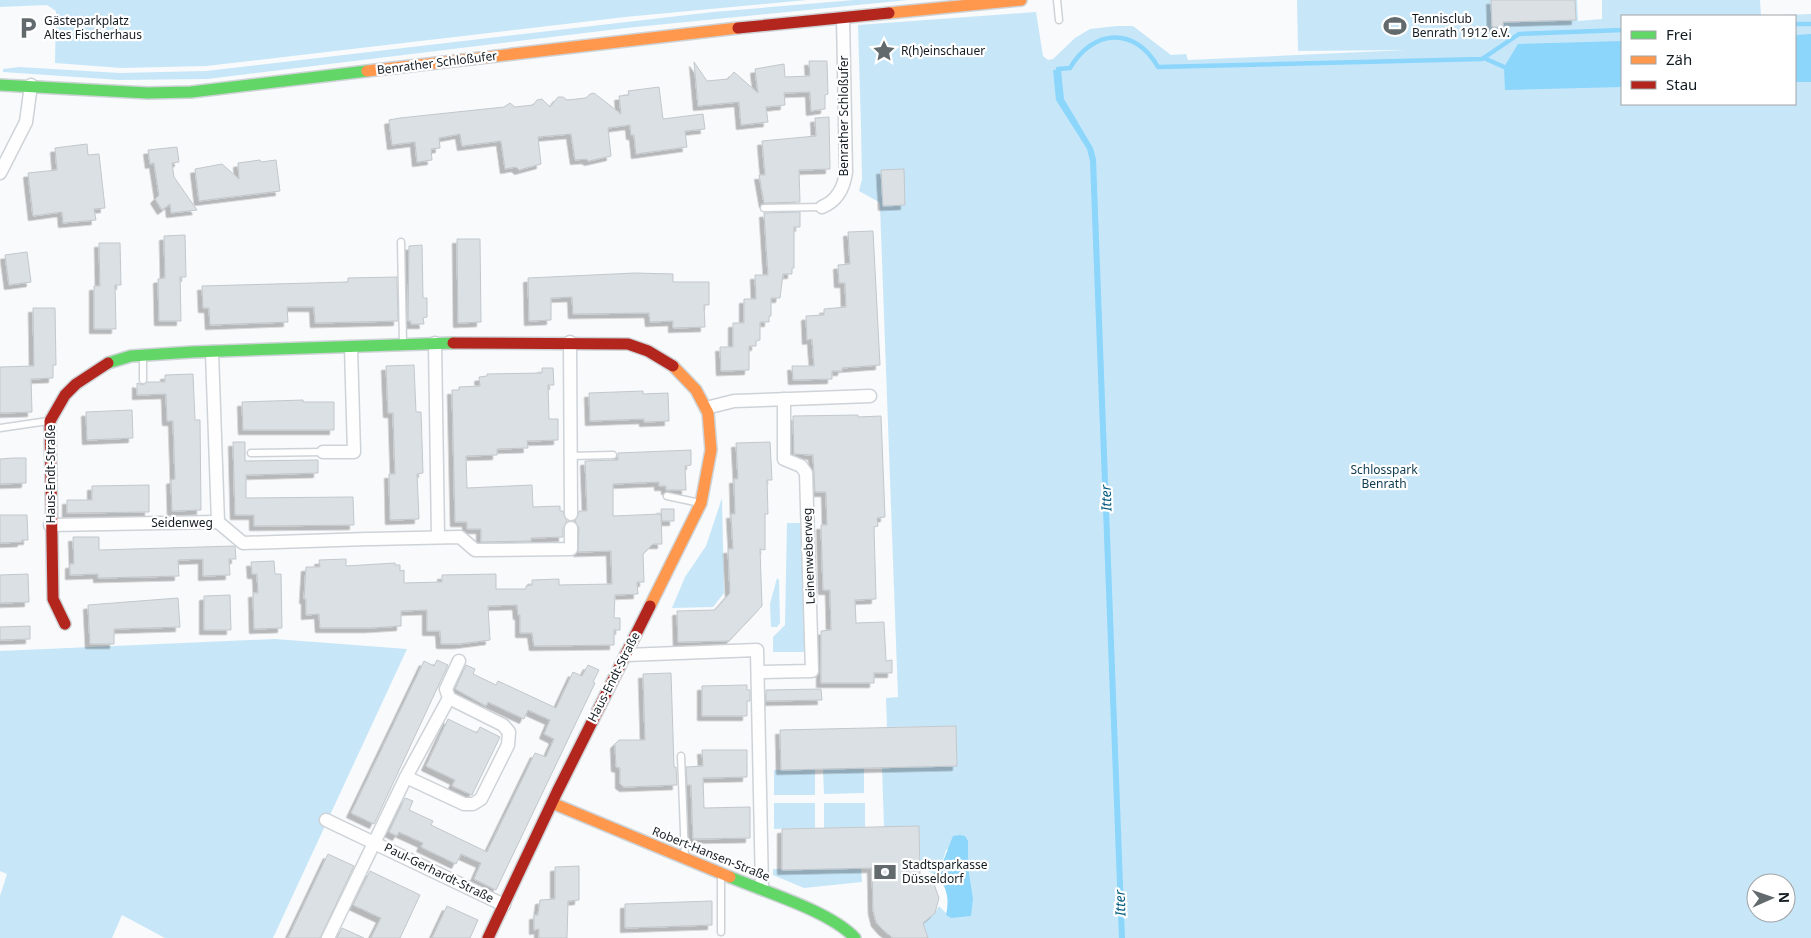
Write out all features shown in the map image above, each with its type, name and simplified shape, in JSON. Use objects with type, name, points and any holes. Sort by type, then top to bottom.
[{"type":"street","name":"Benrather Schloßufer","points":[[0,85],[31,85],[121,92],[191,92],[716,30],[1022,0]]},
{"type":"street","name":"Benrather Schloßufer","points":[[822,207],[838,194],[843,186],[846,172],[843,18]]},
{"type":"street","points":[[0,173],[26,122],[31,85]]},
{"type":"street","points":[[570,342],[571,514]]},
{"type":"street","name":"Haus-Endt-Straße","points":[[65,624],[53,599],[50,525],[50,421],[65,394],[76,384],[109,362],[143,356],[212,352],[435,343],[570,342],[628,344],[648,351],[679,370],[696,390],[706,408],[711,450],[701,503],[552,803],[488,938]]},
{"type":"street","points":[[435,343],[438,537]]},
{"type":"street","points":[[323,452],[354,452],[351,347]]},
{"type":"street","points":[[212,352],[218,522]]},
{"type":"street","points":[[706,408],[734,401],[870,396]]},
{"type":"street","name":"Leinenweberweg","points":[[758,672],[812,671],[806,473],[801,466],[784,459],[784,399]]},
{"type":"street","name":"Seidenweg","points":[[50,525],[218,522],[243,543],[460,537],[475,550],[571,549],[571,528]]},
{"type":"street","points":[[626,654],[758,650],[762,889]]},
{"type":"street","name":"Paul-Gerhardt-Straße","points":[[328,938],[406,777],[449,698],[446,689],[459,661]]},
{"type":"street","points":[[406,777],[464,804],[473,804],[481,799],[508,745],[509,732],[503,724],[449,698]]},
{"type":"street","name":"Robert-Hansen-Straße","points":[[552,803],[822,914],[846,928],[856,938]]},
{"type":"street","name":"Paul-Gerhardt-Straße","points":[[326,820],[504,905]]},
{"type":"lane","points":[[1057,0],[1059,20]]},
{"type":"lane","name":"Benrather Schloßufer","points":[[764,208],[822,207]]},
{"type":"lane","points":[[401,242],[403,344]]},
{"type":"lane","points":[[143,356],[143,380]]},
{"type":"lane","points":[[0,428],[50,421]]},
{"type":"lane","points":[[251,453],[323,452]]},
{"type":"lane","points":[[570,456],[614,455]]},
{"type":"lane","points":[[667,496],[701,503]]},
{"type":"lane","points":[[681,756],[685,858]]},
{"type":"lane","points":[[720,873],[721,932]]},
{"type":"green space","points":[[0,0],[807,0],[625,17],[206,66],[121,68],[55,63],[56,11],[47,5],[0,7]]},
{"type":"green space","points":[[854,0],[908,0],[626,28],[207,79],[120,80],[3,72],[3,69],[19,67],[120,73],[206,71],[713,12]]},
{"type":"green space","name":"Schlosspark Benrath","points":[[1297,0],[1577,0],[1578,21],[1602,19],[1602,0],[1760,0],[1761,15],[1621,15],[1621,105],[1796,105],[1796,15],[1786,15],[1811,14],[1811,938],[928,938],[923,923],[935,913],[939,906],[951,918],[973,898],[968,866],[968,841],[946,850],[941,867],[933,874],[920,866],[919,826],[884,827],[882,767],[957,766],[956,726],[887,727],[886,698],[898,697],[880,206],[879,202],[859,191],[862,179],[858,25],[1036,12],[1043,56],[1048,60],[1053,59],[1075,38],[1090,29],[1133,26],[1171,55],[1186,54],[1188,60],[1406,50],[1298,51]]},
{"type":"green space","points":[[722,498],[724,593],[713,607],[672,608],[685,577],[706,546]]},
{"type":"green space","points":[[787,523],[803,523],[807,652],[773,652],[773,637],[785,625]]},
{"type":"green space","points":[[777,578],[779,580],[780,623],[777,627],[771,627],[770,604]]},
{"type":"green space","points":[[275,639],[407,649],[273,938],[165,938],[122,915],[112,938],[0,938],[0,896],[7,874],[0,871],[0,651]]},
{"type":"green space","points":[[823,768],[864,768],[864,793],[824,794]]},
{"type":"green space","points":[[815,769],[815,795],[774,795],[774,770]]},
{"type":"green space","points":[[774,803],[815,803],[815,828],[774,829]]},
{"type":"green space","points":[[824,803],[865,803],[865,827],[824,828]]},
{"type":"green space","points":[[861,868],[862,882],[804,888],[773,875],[773,869]]},
{"type":"water","points":[[1811,34],[1811,82],[1796,82],[1796,35]]},
{"type":"water","points":[[1621,41],[1621,87],[1505,90],[1504,67],[1518,44]]},
{"type":"water","name":"Itter","points":[[1053,70],[1061,70],[1064,99],[1093,148],[1096,159],[1125,938],[1119,938],[1090,161],[1087,149],[1056,100]]},
{"type":"water","points":[[953,836],[965,836],[968,841],[968,866],[973,898],[971,916],[951,918],[946,915],[948,903],[942,882],[933,874],[941,867]]},
{"type":"building","points":[[1491,0],[1575,0],[1576,20],[1503,22],[1503,27],[1492,27]]},
{"type":"building","points":[[809,61],[827,61],[828,94],[825,95],[825,109],[811,111],[810,92],[784,93],[785,105],[766,107],[768,122],[741,125],[739,102],[698,106],[694,62],[707,81],[728,79],[734,72],[758,93],[755,69],[784,64],[785,77],[810,76]]},
{"type":"building","points":[[659,87],[663,119],[703,114],[705,129],[685,131],[687,147],[636,154],[634,135],[631,135],[630,125],[608,128],[611,156],[589,161],[586,159],[575,160],[571,134],[538,137],[541,164],[519,170],[516,167],[505,169],[501,141],[462,146],[460,134],[439,138],[440,148],[431,149],[432,160],[417,162],[415,142],[392,145],[389,120],[504,107],[510,103],[515,107],[533,105],[537,100],[542,99],[550,107],[558,97],[563,97],[567,100],[586,98],[594,93],[621,114],[619,96],[629,95],[628,91]]},
{"type":"building","points":[[829,117],[830,169],[799,170],[800,202],[764,203],[759,175],[765,175],[762,141],[816,136],[815,118]]},
{"type":"building","points":[[87,144],[88,155],[99,154],[105,208],[94,209],[96,220],[63,223],[62,212],[33,216],[28,173],[57,170],[55,148]]},
{"type":"building","points":[[177,147],[179,162],[172,163],[174,177],[197,210],[171,213],[170,204],[162,210],[155,199],[159,195],[154,163],[150,164],[148,150]]},
{"type":"building","points":[[260,160],[261,162],[276,160],[280,191],[199,201],[195,169],[222,164],[239,179],[238,163]]},
{"type":"building","points":[[904,169],[905,205],[883,206],[881,170]]},
{"type":"building","points":[[800,212],[800,227],[794,227],[794,268],[792,268],[792,274],[783,274],[780,298],[771,298],[769,322],[760,322],[760,340],[756,341],[756,346],[749,346],[749,370],[721,371],[720,347],[733,347],[733,323],[744,323],[744,299],[756,299],[755,275],[768,275],[764,213]]},
{"type":"building","points":[[873,231],[880,365],[842,368],[842,371],[832,371],[832,379],[793,380],[792,366],[814,366],[812,339],[807,340],[806,316],[824,315],[824,309],[846,307],[845,283],[839,283],[838,265],[850,264],[848,232]]},
{"type":"building","points":[[185,235],[186,277],[180,277],[181,321],[159,321],[158,279],[165,278],[164,236]]},
{"type":"building","points":[[457,239],[480,239],[481,322],[458,323]]},
{"type":"building","points":[[99,243],[120,243],[121,285],[115,285],[116,329],[94,329],[94,286],[100,286]]},
{"type":"building","points":[[422,245],[423,298],[427,298],[427,317],[423,318],[424,324],[411,324],[411,321],[408,321],[409,246]]},
{"type":"building","points":[[27,252],[31,282],[9,285],[5,255]]},
{"type":"building","points":[[635,273],[673,274],[673,282],[709,282],[709,305],[704,305],[705,327],[673,328],[673,321],[650,322],[649,313],[573,314],[572,297],[551,298],[551,320],[529,321],[528,278]]},
{"type":"building","points":[[397,277],[398,321],[315,323],[314,307],[287,307],[288,322],[210,325],[209,308],[203,308],[202,286],[348,282],[348,278]]},
{"type":"building","points":[[33,308],[55,308],[56,365],[53,365],[53,378],[31,379],[32,412],[0,413],[0,367],[34,366]]},
{"type":"building","points":[[414,365],[416,412],[421,412],[423,473],[417,474],[419,519],[390,520],[389,474],[395,474],[393,413],[388,413],[386,366]]},
{"type":"building","points":[[542,368],[553,368],[554,385],[548,385],[549,419],[558,419],[558,440],[527,441],[528,448],[497,449],[497,455],[466,456],[467,488],[532,485],[533,507],[560,506],[560,511],[563,511],[567,521],[563,528],[563,537],[531,538],[531,541],[481,542],[481,529],[467,529],[467,522],[455,522],[452,390],[459,390],[459,387],[480,386],[479,377],[487,376],[487,374],[542,373]]},
{"type":"building","points":[[193,374],[195,420],[200,420],[201,510],[172,511],[171,480],[175,479],[173,421],[167,421],[166,394],[137,395],[137,383],[143,385],[147,382],[165,382],[165,375]]},
{"type":"building","points":[[643,391],[643,394],[668,393],[669,421],[644,422],[644,419],[590,421],[589,393]]},
{"type":"building","points":[[303,400],[303,402],[334,402],[334,430],[243,430],[242,402]]},
{"type":"building","points":[[132,410],[133,438],[87,440],[86,412]]},
{"type":"building","points":[[858,415],[858,417],[881,416],[885,517],[877,518],[878,526],[874,527],[876,599],[855,600],[856,623],[884,622],[886,661],[892,660],[892,673],[874,673],[874,683],[821,683],[821,631],[831,630],[830,590],[823,590],[821,525],[827,525],[826,492],[815,492],[813,455],[794,454],[793,416]]},
{"type":"building","points":[[233,442],[245,442],[245,461],[318,460],[318,473],[246,475],[246,498],[353,497],[354,525],[254,526],[254,515],[235,515]]},
{"type":"building","points":[[770,442],[772,480],[767,480],[768,514],[765,514],[765,550],[760,549],[762,606],[729,641],[678,642],[677,611],[715,610],[730,593],[728,549],[733,549],[731,514],[735,514],[734,479],[738,479],[736,443]]},
{"type":"building","points":[[691,450],[691,465],[685,466],[686,490],[666,490],[666,486],[659,486],[659,482],[613,484],[613,516],[661,514],[662,544],[653,544],[643,554],[644,582],[637,582],[638,594],[615,595],[614,618],[620,618],[620,630],[614,630],[614,645],[534,646],[532,633],[520,633],[520,615],[518,615],[517,605],[488,606],[490,640],[459,644],[441,644],[440,631],[427,631],[427,610],[401,611],[401,626],[370,628],[320,628],[319,614],[306,615],[306,599],[304,599],[306,567],[320,567],[319,560],[346,559],[346,566],[395,563],[395,565],[400,565],[400,571],[404,570],[404,583],[442,582],[442,575],[496,574],[496,589],[526,589],[526,586],[532,585],[532,580],[559,579],[559,585],[612,584],[611,551],[578,552],[579,528],[575,521],[579,511],[587,511],[585,461],[618,460],[618,453]]},
{"type":"building","points":[[26,458],[26,483],[0,484],[0,459]]},
{"type":"building","points":[[149,485],[149,512],[67,513],[67,500],[92,500],[92,486]]},
{"type":"building","points":[[661,509],[674,509],[674,521],[662,521]]},
{"type":"building","points":[[0,515],[27,515],[28,540],[0,543]]},
{"type":"building","points":[[73,537],[99,537],[99,550],[235,546],[236,559],[229,559],[230,575],[203,576],[203,559],[178,560],[179,576],[98,578],[98,574],[70,575],[70,564],[74,564]]},
{"type":"building","points":[[274,561],[275,574],[281,574],[282,628],[254,629],[253,593],[258,593],[257,574],[252,574],[251,562]]},
{"type":"building","points":[[28,574],[29,602],[0,603],[0,575]]},
{"type":"building","points":[[230,595],[231,630],[204,630],[204,596]]},
{"type":"building","points":[[178,598],[180,627],[114,629],[114,644],[90,644],[88,605]]},
{"type":"building","points":[[30,626],[30,639],[0,640],[0,627]]},
{"type":"building","points":[[437,660],[448,665],[374,824],[351,813],[424,661],[434,666]]},
{"type":"building","points":[[466,665],[475,669],[473,674],[496,685],[498,681],[556,708],[573,672],[582,676],[588,665],[599,670],[593,682],[595,683],[496,890],[474,879],[481,863],[461,854],[456,864],[421,847],[423,843],[399,832],[397,836],[389,832],[405,798],[413,801],[409,810],[433,821],[431,825],[487,852],[535,753],[546,757],[554,739],[544,734],[550,720],[528,710],[524,719],[488,702],[486,706],[455,689]]},
{"type":"building","points":[[671,673],[674,767],[676,767],[677,785],[624,787],[620,784],[620,768],[616,767],[615,744],[619,740],[645,740],[643,674]]},
{"type":"building","points":[[747,685],[747,690],[750,690],[750,701],[747,701],[747,716],[702,716],[702,686]]},
{"type":"building","points":[[821,689],[822,700],[766,701],[766,690]]},
{"type":"building","points":[[448,719],[477,733],[480,727],[500,737],[472,795],[452,786],[455,780],[426,766]]},
{"type":"building","points":[[956,726],[957,766],[781,770],[780,730]]},
{"type":"building","points":[[702,750],[747,750],[747,777],[703,778],[704,808],[750,807],[750,838],[693,839],[691,785],[687,785],[686,767],[703,766]]},
{"type":"building","points":[[919,826],[920,874],[934,884],[939,898],[935,913],[923,923],[928,938],[893,938],[876,922],[873,910],[872,868],[782,870],[782,829]]},
{"type":"building","points":[[328,854],[354,866],[320,938],[288,938]]},
{"type":"building","points":[[579,866],[579,900],[568,901],[567,938],[539,938],[539,929],[534,930],[534,915],[538,915],[540,900],[555,899],[555,867]]},
{"type":"building","points":[[370,871],[420,895],[400,938],[371,938],[381,918],[353,905]]},
{"type":"building","points":[[712,901],[712,925],[625,928],[625,904]]},
{"type":"building","points":[[447,906],[478,920],[470,938],[432,938]]},
{"type":"building","points":[[342,928],[364,938],[337,938]]},
{"type":"waterway","points":[[1796,24],[1811,24]]},
{"type":"waterway","points":[[1058,69],[1070,68],[1079,55],[1090,46],[1102,40],[1114,38],[1126,39],[1138,44],[1149,54],[1158,67],[1482,59],[1519,34],[1621,30]]},
{"type":"waterway","points":[[1484,58],[1504,67]]},
{"type":"traffic: fast","points":[[0,85],[148,93],[191,92],[367,71]]},
{"type":"traffic: fast","points":[[108,363],[131,356],[192,352],[453,343]]},
{"type":"traffic: fast","points":[[730,877],[814,911],[844,928],[855,938]]},
{"type":"traffic: slow","points":[[889,13],[1021,0]]},
{"type":"traffic: slow","points":[[367,71],[738,28]]},
{"type":"traffic: slow","points":[[650,606],[701,503],[711,450],[708,413],[696,390],[673,366]]},
{"type":"traffic: slow","points":[[552,803],[730,877]]},
{"type":"traffic: jam","points":[[738,28],[889,13]]},
{"type":"traffic: jam","points":[[453,343],[628,344],[648,351],[673,366]]},
{"type":"traffic: jam","points":[[65,624],[53,599],[50,421],[65,395],[76,384],[108,363]]},
{"type":"traffic: jam","points":[[488,938],[557,792],[650,606]]},
{"type":"place","name":"Tennisclub Benrath 1912 e.V.","points":[[1395,26]]},
{"type":"place","name":"Gästeparkplatz Altes Fischerhaus","points":[[28,28]]},
{"type":"place","name":"R(h)einschauer","points":[[884,51]]},
{"type":"place","name":"Stadtsparkasse Düsseldorf","points":[[885,872]]}]
